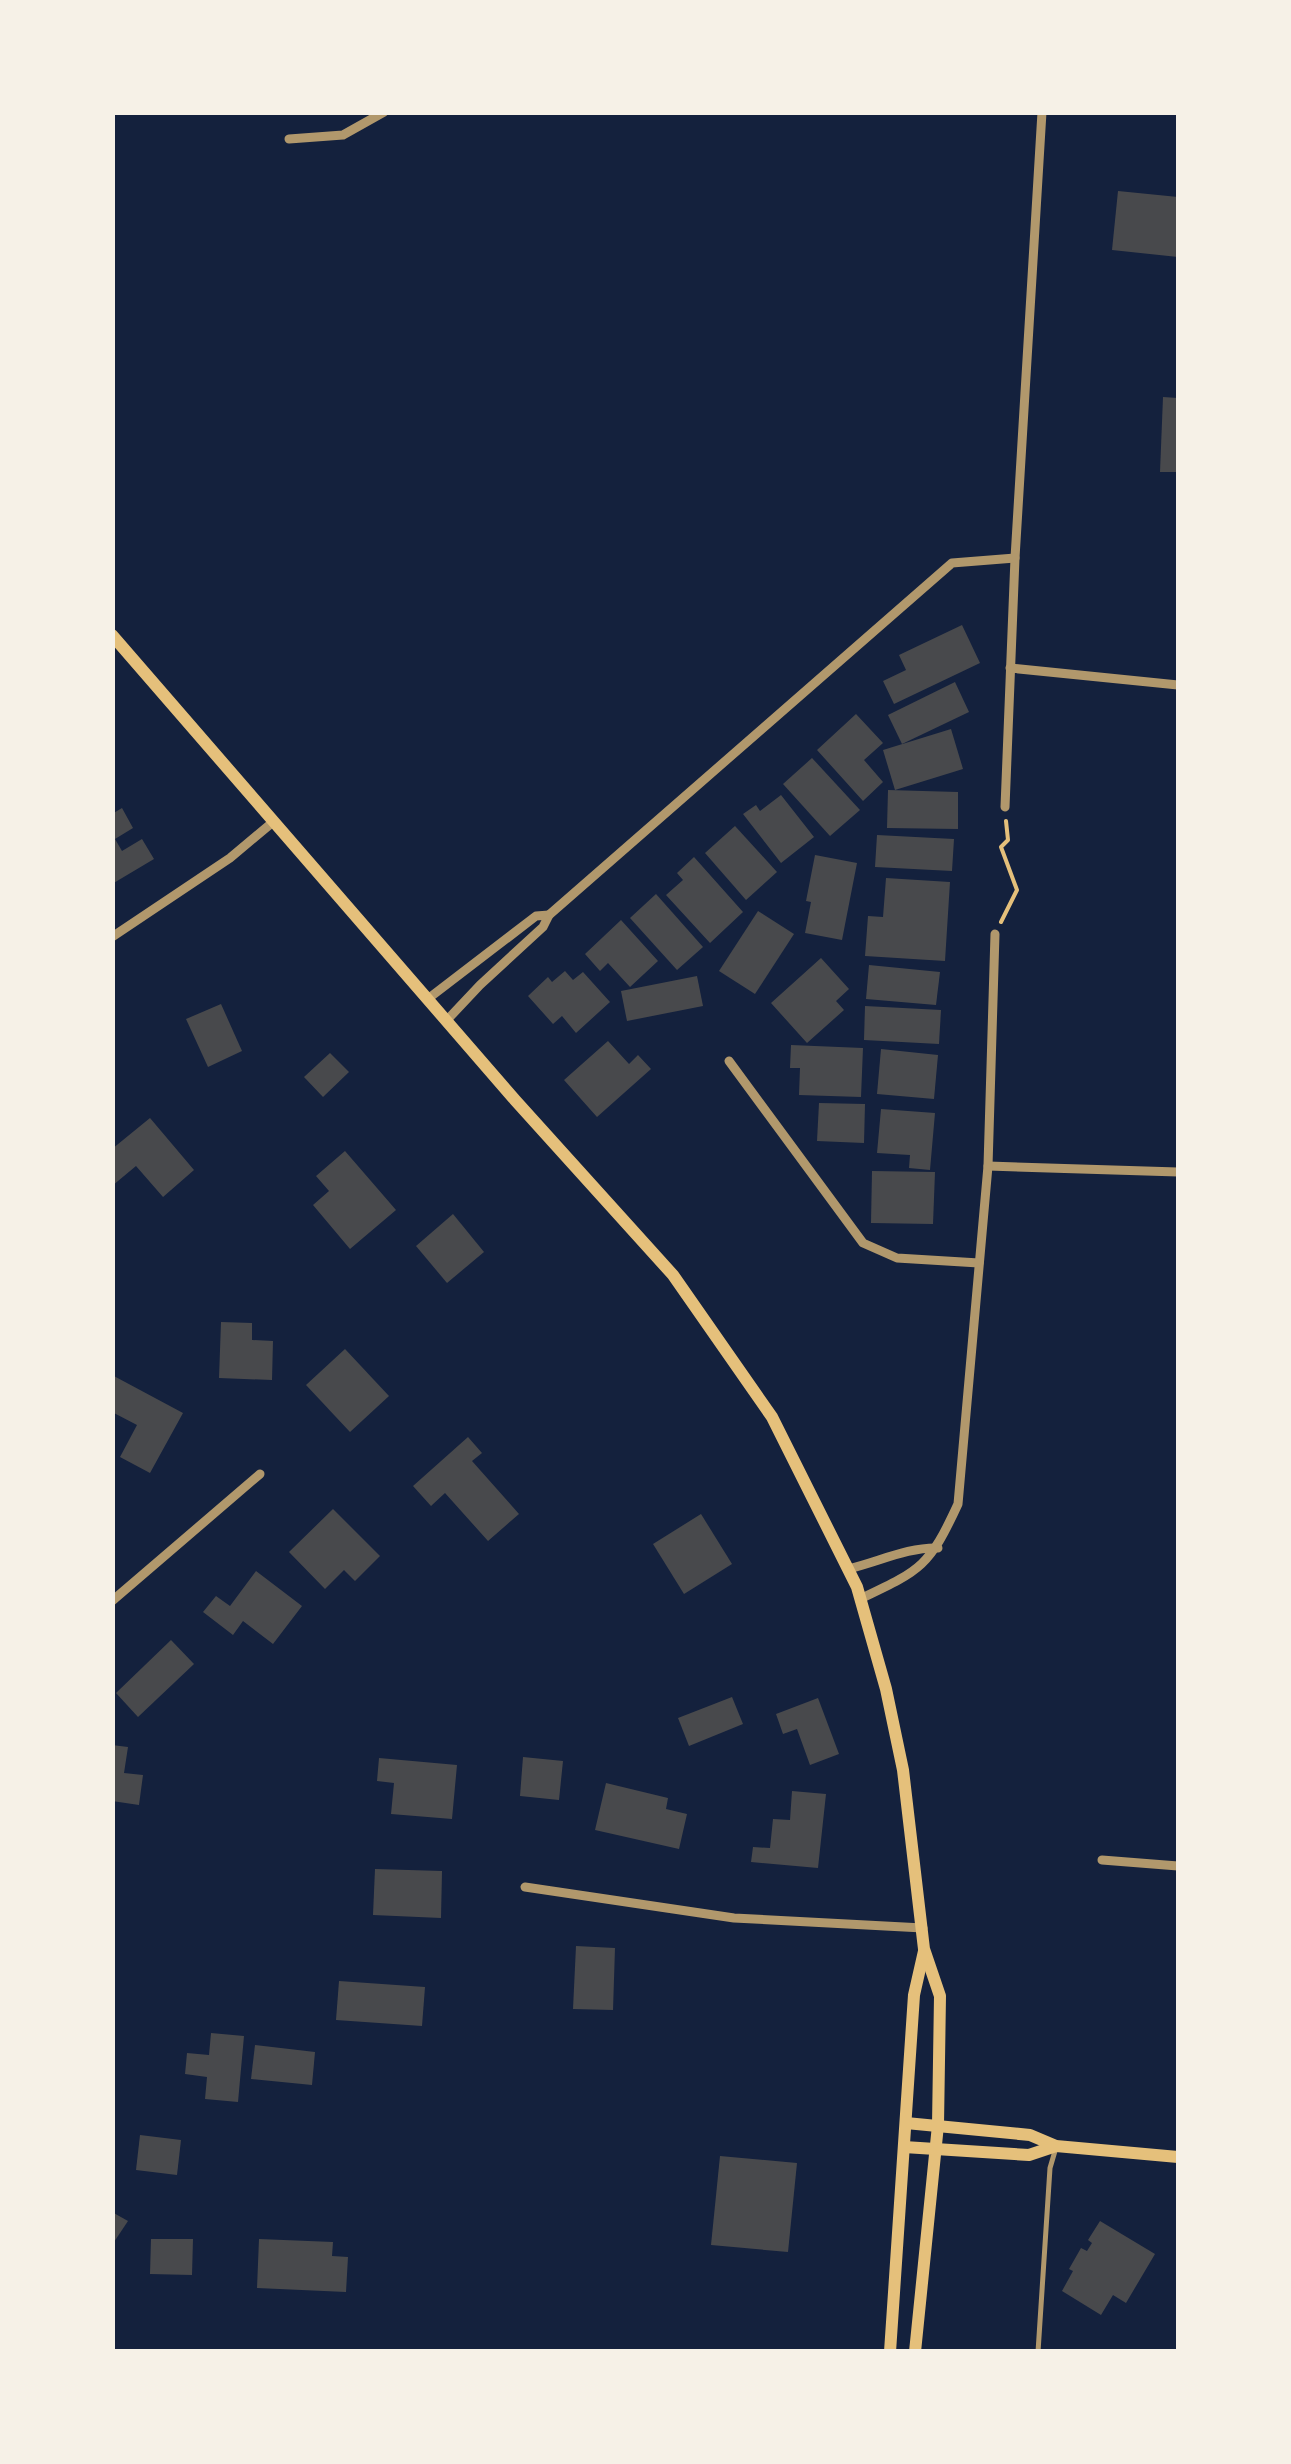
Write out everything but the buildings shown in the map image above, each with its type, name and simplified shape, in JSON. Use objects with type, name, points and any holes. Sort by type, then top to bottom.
[{"type":"main road","points":[[112,635],[672,1275],[772,1417],[848,1569],[886,1689],[904,1770],[923,1928],[924,1949],[914,1994],[890,2352]]},
{"type":"main road","points":[[915,2352],[938,2125],[940,1996],[924,1949]]},
{"type":"main road","points":[[906,2123],[1030,2135],[1056,2146],[1178,2156]]},
{"type":"main road","points":[[904,2147],[1029,2155],[1056,2146]]},
{"type":"street","points":[[290,139],[343,134],[384,112]]},
{"type":"street","points":[[1005,806],[1015,558],[1042,112]]},
{"type":"street","points":[[447,1020],[543,927],[549,916],[952,563],[1015,558]]},
{"type":"street","points":[[1010,668],[1178,685]]},
{"type":"street","points":[[112,938],[230,858],[273,822]]},
{"type":"street","points":[[429,998],[536,916],[549,916]]},
{"type":"street","points":[[860,1599],[924,1565],[938,1548],[958,1504],[988,1166],[995,934]]},
{"type":"street","points":[[729,1061],[863,1243],[897,1258],[979,1263]]},
{"type":"street","points":[[988,1166],[1178,1172]]},
{"type":"street","points":[[112,1600],[260,1474]]},
{"type":"street","points":[[848,1569],[918,1548],[938,1548]]},
{"type":"street","points":[[1102,1860],[1178,1866]]},
{"type":"street","points":[[526,1887],[734,1918],[923,1928]]},
{"type":"lane","points":[[1038,2352],[1050,2168],[1056,2146]]},
{"type":"path","points":[[995,934],[1017,890],[1002,847],[1008,840],[1005,806]]}]
